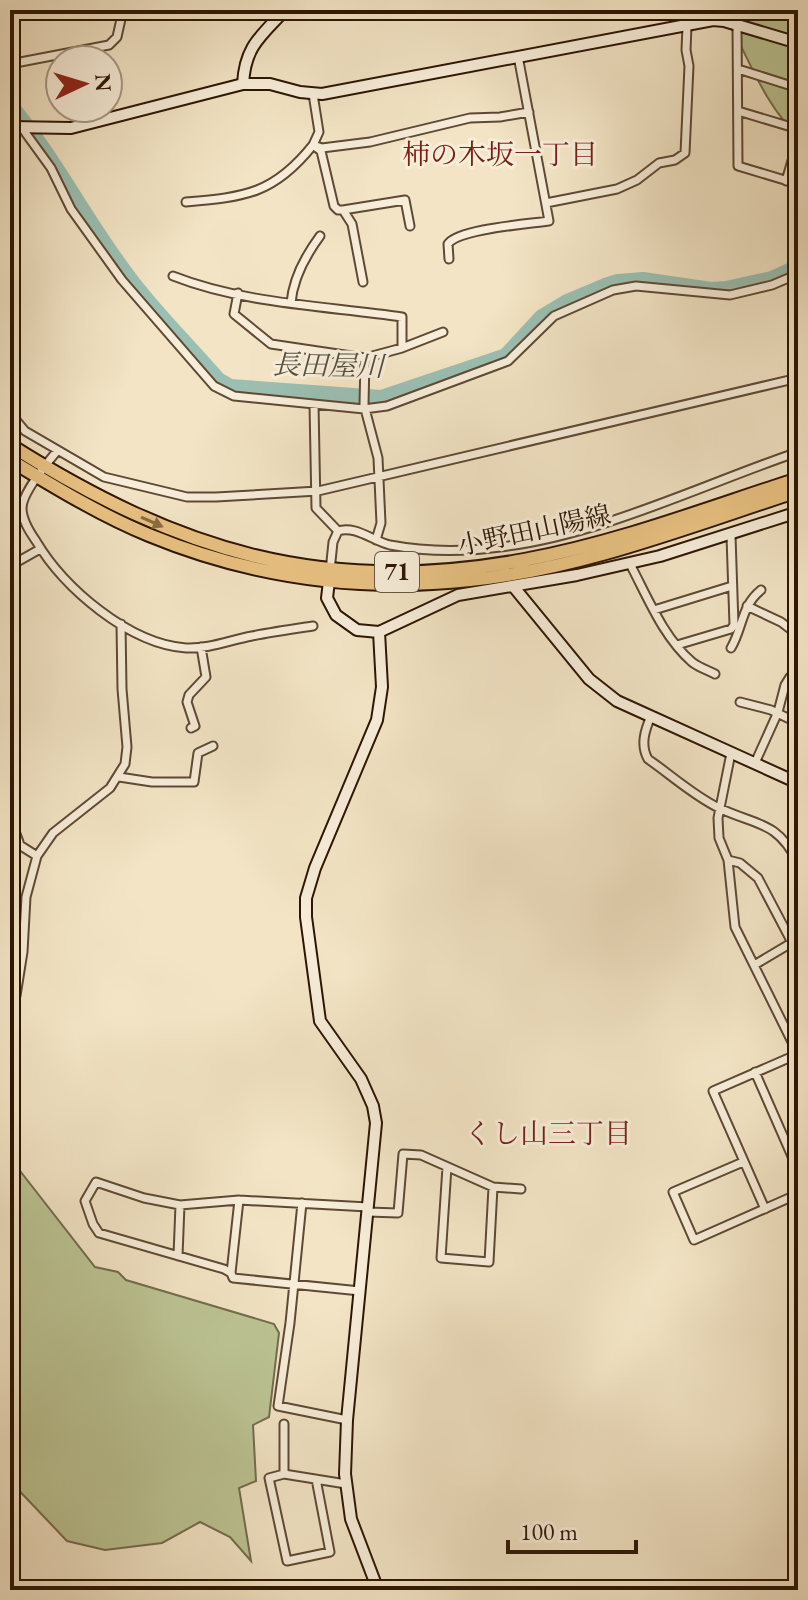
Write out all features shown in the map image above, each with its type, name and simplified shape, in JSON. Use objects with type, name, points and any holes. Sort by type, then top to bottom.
[{"type":"main road","name":"小野田山陽線","points":[[10,445],[41,472]]},
{"type":"main road","name":"小野田山陽線","points":[[10,460],[241,555],[330,576],[432,583],[521,571],[632,544],[798,491]]},
{"type":"main road","name":"小野田山陽線","points":[[330,576],[447,570],[526,560],[626,534],[798,479]]},
{"type":"street","points":[[10,64],[109,45],[117,37],[123,10]]},
{"type":"street","points":[[243,84],[244,67],[252,45],[284,11]]},
{"type":"street","points":[[16,128],[71,128],[243,84],[270,84],[313,94],[713,20],[797,40]]},
{"type":"street","points":[[737,24],[738,166],[798,184]]},
{"type":"street","points":[[546,203],[617,189],[637,180],[659,163],[675,160],[685,153],[689,66],[687,26]]},
{"type":"street","points":[[449,259],[448,244],[453,237],[549,221],[518,56]]},
{"type":"street","points":[[738,69],[798,88]]},
{"type":"street","points":[[186,202],[239,195],[268,187],[295,167],[313,145],[319,132],[313,94]]},
{"type":"street","points":[[738,111],[798,129]]},
{"type":"street","points":[[313,145],[322,148],[370,142],[470,118],[529,112]]},
{"type":"street","points":[[16,128],[51,168],[71,209],[122,280],[214,386],[234,396],[314,404],[387,406],[508,361],[554,316],[613,290],[636,286],[730,295],[772,285],[798,274]]},
{"type":"street","points":[[786,181],[798,140]]},
{"type":"street","points":[[313,145],[321,151],[334,206],[338,210],[405,200],[410,226]]},
{"type":"street","points":[[343,210],[356,237],[363,282]]},
{"type":"street","points":[[291,303],[307,254],[320,236]]},
{"type":"street","points":[[173,276],[192,284],[291,303],[402,317],[402,348]]},
{"type":"street","points":[[238,293],[234,314],[271,344],[365,358],[443,332]]},
{"type":"street","points":[[365,358],[364,407],[378,458],[381,523],[376,540]]},
{"type":"street","points":[[10,413],[25,431],[104,477],[187,497],[318,491],[798,378]]},
{"type":"street","points":[[314,404],[316,508],[338,531]]},
{"type":"street","points":[[57,451],[23,502],[28,530],[66,583],[121,624],[174,646],[201,647],[313,626]]},
{"type":"street","points":[[338,531],[353,530],[376,540],[436,551],[541,541],[586,528],[798,452]]},
{"type":"street","points":[[338,531],[333,542],[327,598],[341,620],[357,630],[379,632],[458,595],[630,564],[731,536],[798,512]]},
{"type":"street","points":[[677,645],[731,629],[734,625],[731,536]]},
{"type":"street","points":[[10,566],[40,549]]},
{"type":"street","points":[[630,564],[677,645],[693,663],[715,674]]},
{"type":"street","points":[[513,586],[589,679],[617,701],[798,783]]},
{"type":"street","points":[[654,610],[732,586]]},
{"type":"street","points":[[731,648],[741,617],[751,598],[761,590]]},
{"type":"street","points":[[747,606],[798,635]]},
{"type":"street","points":[[789,628],[798,615]]},
{"type":"street","points":[[10,1000],[16,996],[23,952],[26,897],[37,856],[53,833],[101,796],[119,777],[125,764],[127,747],[121,624]]},
{"type":"street","points":[[378,1590],[351,1519],[346,1484],[347,1420],[376,1143],[373,1106],[361,1079],[320,1021],[306,898],[381,703],[379,632]]},
{"type":"street","points":[[191,728],[195,726],[187,702],[189,695],[206,677],[201,647]]},
{"type":"street","points":[[755,763],[778,712],[785,685],[790,677],[798,674]]},
{"type":"street","points":[[740,702],[778,712],[798,723]]},
{"type":"street","points":[[651,716],[643,751],[648,759],[718,807],[774,829],[798,862]]},
{"type":"street","points":[[119,777],[152,782],[194,782],[198,753],[213,746]]},
{"type":"street","points":[[731,753],[718,807],[719,838],[728,860],[735,927],[798,1054],[713,1091],[765,1209]]},
{"type":"street","points":[[10,818],[20,843]]},
{"type":"street","points":[[10,839],[37,856]]},
{"type":"street","points":[[728,860],[740,863],[758,878],[795,941],[798,954]]},
{"type":"street","points":[[756,964],[795,941]]},
{"type":"street","points":[[755,1072],[798,1170]]},
{"type":"street","points":[[231,1273],[99,1233],[85,1201],[96,1182],[144,1198],[180,1205],[239,1200],[398,1213],[403,1154],[421,1155],[493,1187],[521,1189]]},
{"type":"street","points":[[743,1162],[673,1192],[694,1240],[798,1194]]},
{"type":"street","points":[[447,1167],[441,1258],[489,1262],[493,1187]]},
{"type":"street","points":[[239,1200],[233,1278],[360,1291]]},
{"type":"street","points":[[302,1203],[278,1406],[347,1420]]},
{"type":"street","points":[[178,1256],[180,1205]]},
{"type":"street","points":[[284,1424],[284,1474]]},
{"type":"street","points":[[316,1479],[330,1552],[287,1561],[269,1478],[284,1474],[316,1479],[346,1484]]},
{"type":"green space","points":[[294,10],[364,10],[342,18]]},
{"type":"green space","points":[[722,10],[798,10],[798,135],[765,93]]},
{"type":"green space","points":[[10,1158],[95,1267],[118,1272],[126,1280],[274,1324],[279,1333],[269,1417],[253,1425],[256,1481],[239,1488],[251,1561],[230,1537],[200,1522],[162,1543],[105,1550],[67,1541],[10,1481]]},
{"type":"waterway","name":"長田屋川","points":[[10,105],[139,291],[218,380],[230,387],[381,398],[506,356],[542,317],[567,302],[605,286],[643,280],[711,290],[726,289],[772,279],[798,267]]},
{"type":"district","name":"柿の木坂一丁目","points":[[500,154]]},
{"type":"district","name":"くし山三丁目","points":[[548,1133]]}]
